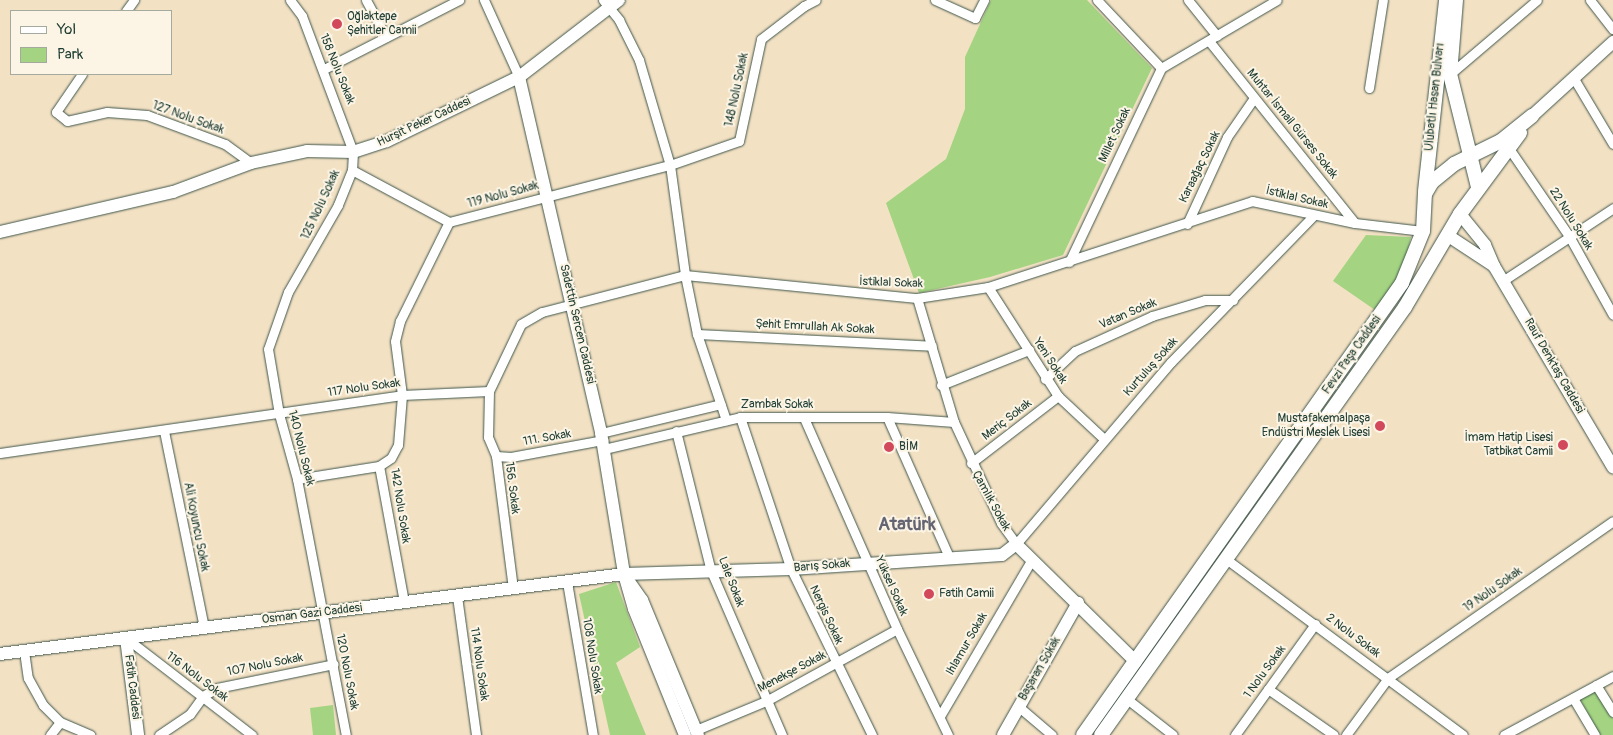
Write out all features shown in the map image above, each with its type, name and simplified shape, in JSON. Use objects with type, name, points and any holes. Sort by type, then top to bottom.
[{"type":"main road","name":"Ulubatlı Hasan Bulvarı","points":[[1446,0],[1444,77],[1478,188]]},
{"type":"main road","name":"Ulubatlı Hasan Bulvarı","points":[[1425,194],[1456,0]]},
{"type":"main road","name":"Fevzi Paşa Caddesi","points":[[1101,735],[1405,307],[1447,235],[1505,144],[1532,116]]},
{"type":"main road","name":"Fevzi Paşa Caddesi","points":[[1083,735],[1402,283],[1423,231],[1425,194],[1441,174],[1468,157],[1505,144]]},
{"type":"main road","points":[[1423,231],[1447,235]]},
{"type":"street","name":"158 Nolu Sokak","points":[[290,0],[302,16],[324,69],[353,152]]},
{"type":"street","points":[[366,0],[386,37]]},
{"type":"street","points":[[324,69],[459,0]]},
{"type":"street","points":[[484,0],[519,76]]},
{"type":"street","name":"Hurşit Peker Caddesi","points":[[0,232],[173,192],[252,163],[307,151],[353,152],[387,141],[519,76],[605,4],[619,0]]},
{"type":"street","name":"148 Nolu Sokak","points":[[670,165],[739,141],[761,39],[802,3],[816,0]]},
{"type":"street","points":[[935,0],[975,18],[984,0]]},
{"type":"street","points":[[1097,0],[1160,68],[1277,0]]},
{"type":"street","name":"Muhtar İsmail Gürses Sokak","points":[[1188,0],[1254,98],[1355,223]]},
{"type":"street","points":[[1369,88],[1383,0]]},
{"type":"street","points":[[1444,77],[1537,0]]},
{"type":"street","points":[[1590,0],[1613,29]]},
{"type":"street","points":[[605,4],[619,20],[639,60],[670,165],[684,275],[697,334],[726,420]]},
{"type":"street","name":"Fevzi Paşa Caddesi","points":[[1532,116],[1573,77],[1612,44]]},
{"type":"street","name":"Millet Sokak","points":[[1069,262],[1160,68]]},
{"type":"street","name":"127 Nolu Sokak","points":[[81,75],[56,112],[67,121],[107,112],[147,115],[225,144],[252,163]]},
{"type":"street","name":"Sadettin Sercen Caddesi","points":[[519,76],[573,303],[603,441],[624,574],[634,609],[693,733]]},
{"type":"street","points":[[1573,77],[1613,144]]},
{"type":"street","name":"Karaağaç Sokak","points":[[1186,224],[1227,137],[1254,98]]},
{"type":"street","name":"22 Nolu Sokak","points":[[1505,144],[1569,236],[1612,310]]},
{"type":"street","name":"125 Nolu Sokak","points":[[288,292],[322,238],[352,170],[353,152]]},
{"type":"street","name":"119 Nolu Sokak","points":[[449,222],[670,165]]},
{"type":"street","points":[[352,170],[449,222]]},
{"type":"street","name":"İstiklal Sokak","points":[[684,275],[917,298],[988,287],[1186,224],[1217,210],[1252,201],[1355,223],[1423,231]]},
{"type":"street","points":[[1504,280],[1613,208]]},
{"type":"street","points":[[1460,214],[1485,245],[1494,266]]},
{"type":"street","name":"Kurtuluş Sokak","points":[[1016,544],[1104,438],[1171,362],[1314,215]]},
{"type":"street","name":"142 Nolu Sokak","points":[[404,602],[380,466],[391,458],[398,445],[402,395],[395,341],[400,321],[449,222]]},
{"type":"street","points":[[1447,235],[1494,266]]},
{"type":"street","name":"Rauf Denktaş Caddesi","points":[[1494,266],[1613,467]]},
{"type":"street","points":[[489,391],[521,324],[542,312],[684,275]]},
{"type":"street","name":"Yeni Sokak","points":[[988,287],[1045,379],[1058,396],[1104,438]]},
{"type":"street","name":"140 Nolu Sokak","points":[[288,292],[268,350],[279,414],[297,479],[323,613]]},
{"type":"street","name":"Çamlık Sokak","points":[[917,298],[932,346],[941,385],[954,422],[971,463],[1001,523],[1016,544],[1136,662]]},
{"type":"street","name":"Vatan Sokak","points":[[1045,379],[1075,351],[1152,316],[1205,300],[1233,300]]},
{"type":"street","name":"Şehit Emrullah Ak Sokak","points":[[697,334],[932,346]]},
{"type":"street","points":[[941,385],[1028,350]]},
{"type":"street","name":"117 Nolu Sokak","points":[[0,453],[164,431],[402,395],[489,391]]},
{"type":"street","name":"156. Sokak","points":[[489,391],[488,436],[496,456],[513,589]]},
{"type":"street","name":"Meriç Sokak","points":[[971,463],[1058,396]]},
{"type":"street","points":[[603,441],[721,404]]},
{"type":"street","name":"Zambak Sokak","points":[[603,441],[676,432],[740,416],[804,418],[887,417],[954,422]]},
{"type":"street","name":"Nergis Sokak","points":[[740,416],[791,569],[835,663],[872,735]]},
{"type":"street","points":[[887,417],[949,557]]},
{"type":"street","name":"Yüksel Sokak","points":[[804,418],[897,630],[940,716],[945,734]]},
{"type":"street","name":"Ali Koyuncu Sokak","points":[[164,431],[204,628]]},
{"type":"street","name":"Lale Sokak","points":[[676,432],[712,571],[782,735]]},
{"type":"street","name":"111. Sokak","points":[[496,456],[511,457],[603,441]]},
{"type":"street","points":[[297,479],[380,466]]},
{"type":"street","name":"19 Nolu Sokak","points":[[1346,735],[1388,678],[1613,521]]},
{"type":"street","name":"Barış Sokak","points":[[624,574],[791,569],[867,562],[1002,555],[1016,544]]},
{"type":"street","name":"Ihlamur Sokak","points":[[940,716],[1032,559]]},
{"type":"street","name":"2 Nolu Sokak","points":[[1226,559],[1464,735]]},
{"type":"street","name":"Osman Gazi Caddesi","points":[[0,654],[624,574]]},
{"type":"street","name":"108 Nolu Sokak","points":[[567,582],[593,735]]},
{"type":"street","name":"114 Nolu Sokak","points":[[457,596],[476,735]]},
{"type":"street","name":"Başaran Sokak","points":[[1003,735],[1078,603]]},
{"type":"street","name":"120 Nolu Sokak","points":[[323,613],[346,735]]},
{"type":"street","name":"1 Nolu Sokak","points":[[1235,735],[1315,624]]},
{"type":"street","name":"Menekşe Sokak","points":[[693,733],[766,701],[897,630]]},
{"type":"street","name":"116 Nolu Sokak","points":[[126,638],[252,735]]},
{"type":"street","name":"Fatih Caddesi","points":[[126,638],[138,735]]},
{"type":"street","points":[[24,651],[28,678],[43,705],[60,722],[90,735]]},
{"type":"street","name":"107 Nolu Sokak","points":[[202,696],[236,683],[334,664]]},
{"type":"street","points":[[1504,735],[1613,676]]},
{"type":"street","points":[[1596,685],[1613,712]]},
{"type":"street","points":[[1268,688],[1334,735]]},
{"type":"street","points":[[159,735],[190,714],[202,696]]},
{"type":"street","points":[[1573,698],[1595,735]]},
{"type":"street","points":[[1128,699],[1173,735]]},
{"type":"street","points":[[1019,707],[1052,735]]},
{"type":"street","points":[[50,735],[60,722]]},
{"type":"green space","points":[[991,0],[1087,0],[1152,68],[1063,255],[990,277],[919,293],[886,203],[946,159],[965,109],[965,57]]},
{"type":"green space","points":[[1366,235],[1411,237],[1403,269],[1375,310],[1333,281]]},
{"type":"green space","points":[[616,582],[640,647],[616,663],[646,735],[610,735],[579,594]]},
{"type":"green space","points":[[1596,690],[1613,719],[1613,735],[1600,735],[1580,699]]},
{"type":"green space","points":[[333,705],[336,735],[313,735],[310,708]]},
{"type":"place","name":"Oğlaktepe Şehitler Camii","points":[[337,24]]},
{"type":"place","name":"Mustafakemalpaşa Endüstri Meslek Lisesi","points":[[1380,426]]},
{"type":"place","name":"İmam Hatip Lisesi Tatbikat Camii","points":[[1563,445]]},
{"type":"place","name":"BİM","points":[[889,447]]},
{"type":"place","name":"Fatih Camii","points":[[929,594]]},
{"type":"district","name":"Atatürk","points":[[907,525]]}]
